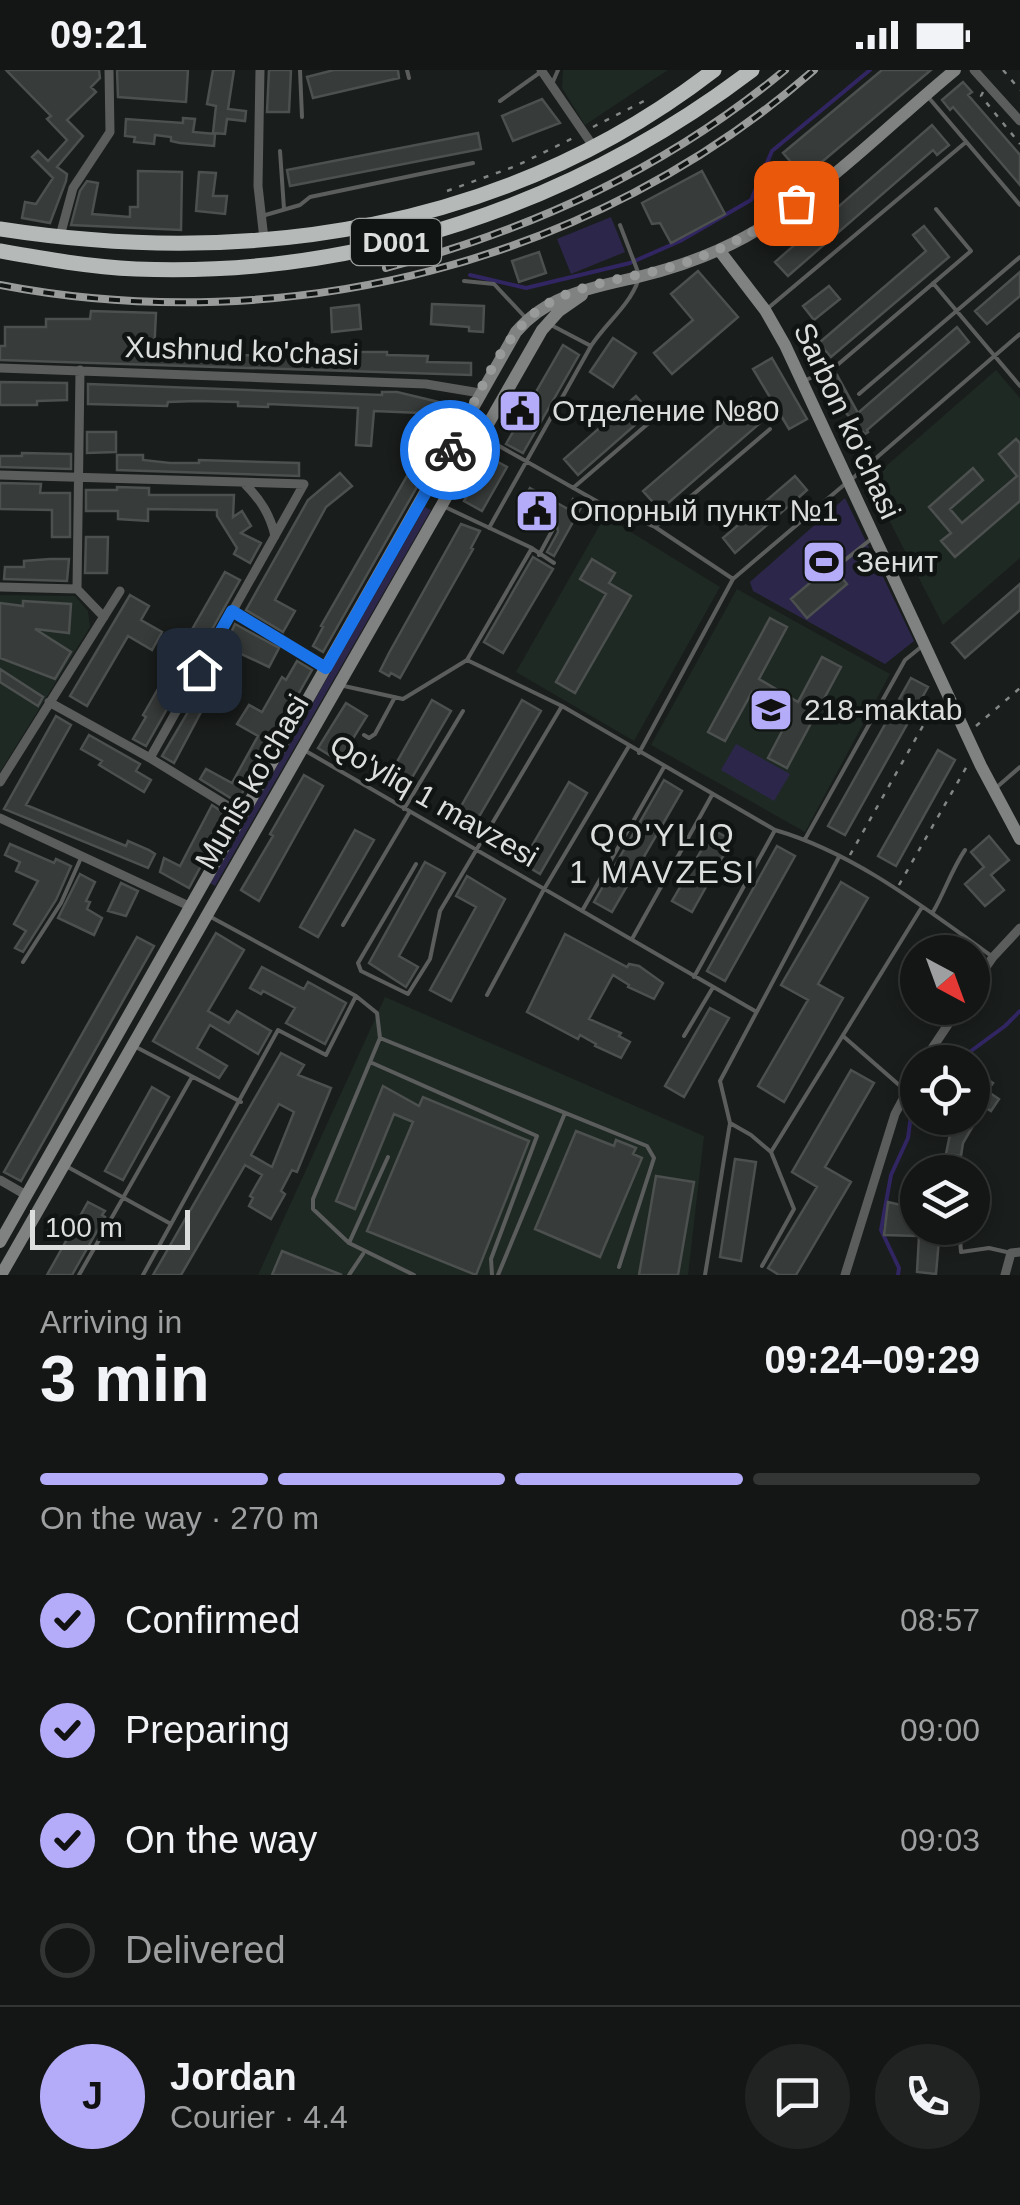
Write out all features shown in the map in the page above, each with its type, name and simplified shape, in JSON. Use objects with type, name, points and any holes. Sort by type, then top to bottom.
[{"type":"highway","name":"D001","points":[[0,230],[60,239],[168,246],[264,242],[368,226],[452,204],[524,178],[646,116],[714,70]]},
{"type":"highway","name":"D001","points":[[0,252],[72,263],[170,269],[288,262],[409,239],[498,212],[604,165],[668,129],[752,70]]},
{"type":"street","points":[[60,239],[73,188],[110,132],[109,70]]},
{"type":"street","points":[[260,70],[258,186],[264,242]]},
{"type":"street","name":"Munis ko'chasi","points":[[0,1242],[240,814],[425,497],[506,347],[528,319],[562,296],[719,250],[772,220],[955,70]]},
{"type":"street","points":[[541,71],[593,146]]},
{"type":"street","points":[[979,72],[1020,121]]},
{"type":"street","name":"Sarbon ko'chasi","points":[[719,250],[766,310],[966,734],[1020,838]]},
{"type":"street","name":"Munis ko'chasi","points":[[0,1275],[547,323],[572,301],[602,284]]},
{"type":"street","name":"Xushnud ko'chasi","points":[[0,368],[426,384],[480,393]]},
{"type":"street","points":[[77,589],[80,370]]},
{"type":"street","points":[[467,419],[482,432]]},
{"type":"street","points":[[0,475],[304,484],[150,758]]},
{"type":"street","points":[[243,482],[271,518],[275,536]]},
{"type":"street","points":[[425,497],[441,505]]},
{"type":"street","points":[[0,587],[77,589],[104,616]]},
{"type":"street","points":[[0,782],[120,591]]},
{"type":"street","points":[[50,702],[240,814]]},
{"type":"street","points":[[0,818],[205,914]]},
{"type":"street","points":[[990,960],[1020,928]]},
{"type":"street","points":[[120,1027],[134,1040]]},
{"type":"street","points":[[845,1275],[885,1142],[900,1106]]},
{"type":"street","points":[[48,1156],[64,1164]]},
{"type":"street","points":[[0,1180],[26,1195]]},
{"type":"street","points":[[1005,1275],[1016,1252]]},
{"type":"lane","points":[[300,70],[302,116]]},
{"type":"lane","points":[[407,70],[408,78]]},
{"type":"lane","points":[[552,84],[558,70]]},
{"type":"lane","points":[[500,101],[541,71]]},
{"type":"lane","points":[[926,95],[1020,205]]},
{"type":"lane","points":[[766,310],[966,142]]},
{"type":"lane","points":[[280,151],[284,210]]},
{"type":"lane","points":[[262,216],[300,205],[310,197],[472,163]]},
{"type":"lane","points":[[802,382],[835,366],[972,251],[936,209]]},
{"type":"lane","points":[[489,528],[591,346],[606,323],[631,299],[640,276],[620,225]]},
{"type":"lane","points":[[859,394],[1020,257]]},
{"type":"lane","points":[[464,282],[494,284],[528,319]]},
{"type":"lane","points":[[933,284],[1020,386]]},
{"type":"lane","points":[[547,323],[591,346]]},
{"type":"lane","points":[[640,753],[733,579],[1020,334]]},
{"type":"lane","points":[[574,488],[656,416]]},
{"type":"lane","points":[[655,528],[770,429]]},
{"type":"lane","points":[[482,432],[574,488],[655,528],[733,579]]},
{"type":"lane","points":[[441,505],[532,548],[554,563]]},
{"type":"lane","points":[[539,555],[553,529]]},
{"type":"lane","points":[[840,564],[875,538]]},
{"type":"lane","points":[[338,682],[346,688],[402,699],[467,660],[532,548]]},
{"type":"lane","points":[[232,611],[326,668]]},
{"type":"lane","points":[[805,839],[906,660],[925,644]]},
{"type":"lane","points":[[467,660],[562,706],[776,830],[805,839],[846,861],[993,956]]},
{"type":"lane","points":[[364,735],[369,738],[375,734],[395,698]]},
{"type":"lane","points":[[416,864],[358,963],[361,971],[408,994],[430,959],[436,921],[562,706]]},
{"type":"lane","points":[[344,925],[463,710]]},
{"type":"lane","points":[[488,995],[629,746]]},
{"type":"lane","name":"Qo'yliq 1 mavzesi","points":[[300,748],[754,1011]]},
{"type":"lane","points":[[581,912],[664,767]]},
{"type":"lane","points":[[993,790],[1020,768]]},
{"type":"lane","points":[[631,941],[712,794]]},
{"type":"lane","points":[[694,977],[776,830]]},
{"type":"lane","points":[[932,914],[965,850]]},
{"type":"lane","points":[[23,962],[60,902],[83,854]]},
{"type":"lane","points":[[705,1275],[730,1123],[720,1080],[838,857]]},
{"type":"lane","points":[[772,1152],[922,908]]},
{"type":"lane","points":[[205,914],[356,996],[378,1014],[380,1038],[313,1199],[313,1210],[364,1253],[414,1275]]},
{"type":"lane","points":[[684,1036],[712,988]]},
{"type":"lane","points":[[142,1275],[278,1030],[326,1056],[356,996]]},
{"type":"lane","points":[[843,1036],[900,1086]]},
{"type":"lane","points":[[380,1038],[652,1150],[654,1158],[619,1267]]},
{"type":"lane","points":[[134,1040],[241,1102]]},
{"type":"lane","points":[[370,1062],[537,1136],[491,1259],[495,1275]]},
{"type":"lane","points":[[79,1275],[192,1077]]},
{"type":"lane","points":[[495,1275],[565,1113]]},
{"type":"lane","points":[[730,1123],[772,1152],[794,1208],[762,1266]]},
{"type":"lane","points":[[349,1243],[388,1157]]},
{"type":"lane","points":[[64,1164],[171,1224]]},
{"type":"lane","points":[[960,1245],[961,1252],[990,1248],[1016,1252]]},
{"type":"lane","points":[[349,1275],[364,1253]]},
{"type":"path","points":[[1003,70],[1020,90]]},
{"type":"path","points":[[984,90],[981,96],[1020,144]]},
{"type":"path","points":[[846,861],[945,687]]},
{"type":"path","points":[[966,734],[1020,688]]},
{"type":"path","points":[[896,891],[975,751]]},
{"type":"shaded area","points":[[563,70],[668,70],[585,125],[562,88]]},
{"type":"shaded area","points":[[611,217],[625,252],[571,274],[557,239]]},
{"type":"shaded area","points":[[996,370],[1020,398],[1020,558],[943,625],[869,481]]},
{"type":"shaded area","name":"Зенит","points":[[845,498],[914,641],[885,664],[753,591],[750,582]]},
{"type":"shaded area","points":[[425,507],[431,510],[215,886],[210,883]]},
{"type":"shaded area","points":[[605,516],[720,587],[634,741],[516,672]]},
{"type":"shaded area","name":"218-maktab","points":[[737,589],[890,674],[805,832],[651,745]]},
{"type":"shaded area","points":[[0,595],[75,596],[88,611],[90,627],[0,772]]},
{"type":"shaded area","points":[[736,744],[790,774],[774,801],[721,770]]},
{"type":"shaded area","points":[[385,997],[704,1136],[688,1275],[258,1275]]},
{"type":"building","points":[[6,70],[99,70],[100,78],[91,87],[96,92],[67,120],[83,136],[57,167],[67,174],[50,223],[22,218],[25,202],[36,204],[53,178],[32,157],[38,151],[48,161],[67,140],[47,119],[51,116]]},
{"type":"building","points":[[117,70],[188,70],[186,102],[118,97]]},
{"type":"building","points":[[213,70],[234,70],[228,109],[246,111],[245,121],[227,119],[225,134],[213,133],[216,106],[207,104]]},
{"type":"building","points":[[269,70],[291,70],[289,112],[267,112]]},
{"type":"building","points":[[334,70],[398,70],[399,78],[313,98],[307,77]]},
{"type":"building","points":[[882,70],[931,70],[804,177],[783,153]]},
{"type":"building","points":[[963,82],[972,92],[968,95],[1020,155],[1020,185],[953,107],[950,110],[942,100]]},
{"type":"building","points":[[542,99],[560,123],[513,141],[502,116]]},
{"type":"building","points":[[183,118],[195,119],[193,132],[215,134],[214,146],[180,143],[155,135],[154,144],[134,142],[135,137],[125,136],[126,119],[183,123]]},
{"type":"building","points":[[932,125],[949,145],[937,155],[933,150],[788,276],[775,262]]},
{"type":"building","points":[[478,133],[481,149],[290,186],[287,170]]},
{"type":"building","points":[[138,171],[182,172],[181,230],[71,225],[80,191],[87,181],[98,183],[92,214],[130,217],[130,207],[138,207]]},
{"type":"building","points":[[702,171],[725,214],[671,243],[660,223],[652,224],[642,203]]},
{"type":"building","points":[[199,172],[216,173],[213,196],[227,196],[225,214],[196,211]]},
{"type":"building","points":[[924,226],[949,257],[831,357],[819,343],[926,251],[913,235]]},
{"type":"building","points":[[539,252],[546,273],[519,282],[512,261]]},
{"type":"building","points":[[698,271],[738,317],[672,374],[654,353],[693,320],[671,294]]},
{"type":"building","points":[[1020,272],[1020,296],[987,324],[975,311]]},
{"type":"building","points":[[829,286],[840,299],[814,320],[803,306]]},
{"type":"building","points":[[432,304],[484,306],[483,332],[431,324]]},
{"type":"building","points":[[359,305],[361,329],[332,332],[331,308]]},
{"type":"building","points":[[91,311],[156,313],[154,353],[318,357],[334,352],[387,352],[428,356],[427,362],[471,363],[471,375],[0,360],[5,327],[46,327],[46,319],[90,319]]},
{"type":"building","points":[[957,327],[969,342],[868,432],[865,434],[845,412],[842,414],[824,382],[837,375],[858,413]]},
{"type":"building","points":[[613,338],[636,353],[613,387],[590,372]]},
{"type":"building","points":[[563,345],[579,355],[523,453],[506,444]]},
{"type":"building","points":[[772,358],[807,419],[789,429],[753,369]]},
{"type":"building","points":[[0,382],[67,383],[67,400],[0,405]]},
{"type":"building","points":[[88,384],[382,395],[397,392],[447,404],[444,415],[439,414],[430,455],[434,457],[323,652],[313,646],[321,626],[427,441],[418,440],[421,413],[374,411],[371,446],[356,445],[358,408],[238,406],[238,402],[196,401],[168,402],[167,406],[88,404]]},
{"type":"building","points":[[636,396],[650,412],[578,475],[564,459]]},
{"type":"building","points":[[751,398],[767,417],[660,510],[643,491]]},
{"type":"building","points":[[87,432],[116,432],[116,452],[87,453]]},
{"type":"building","points":[[1016,439],[1020,443],[1020,501],[955,557],[941,541],[951,533],[929,507],[973,468],[983,480],[950,509],[962,523],[1017,476],[999,454]]},
{"type":"building","points":[[71,454],[71,469],[0,467],[0,456]]},
{"type":"building","points":[[117,455],[143,455],[143,460],[170,463],[299,463],[299,476],[117,470]]},
{"type":"building","points":[[489,457],[507,467],[482,511],[464,501]]},
{"type":"building","points":[[340,473],[352,486],[326,507],[275,600],[295,611],[283,632],[246,610],[308,500]]},
{"type":"building","points":[[795,476],[807,490],[735,553],[723,538]]},
{"type":"building","points":[[0,483],[41,484],[40,493],[70,493],[70,537],[52,537],[52,510],[0,509]]},
{"type":"building","points":[[149,488],[149,495],[234,495],[233,517],[242,511],[251,526],[241,533],[261,543],[250,563],[234,554],[237,548],[217,510],[148,509],[148,521],[118,519],[118,511],[86,511],[86,490]]},
{"type":"building","points":[[530,488],[568,509],[573,499],[583,504],[554,556],[547,552],[558,532],[557,525],[520,505]]},
{"type":"building","points":[[461,524],[480,531],[473,549],[400,678],[391,673],[389,676],[380,671]]},
{"type":"building","points":[[86,537],[108,537],[107,573],[85,573]]},
{"type":"building","points":[[533,557],[553,569],[503,653],[484,642]]},
{"type":"building","points":[[69,559],[67,581],[4,579],[5,567],[24,567],[24,561]]},
{"type":"building","points":[[592,559],[615,573],[609,583],[631,596],[575,693],[556,682],[606,594],[580,579]]},
{"type":"building","points":[[831,565],[847,584],[807,618],[791,599]]},
{"type":"building","points":[[225,572],[240,580],[146,746],[133,739],[146,717],[143,715]]},
{"type":"building","points":[[1020,584],[1020,610],[965,658],[952,643]]},
{"type":"building","points":[[130,595],[149,606],[141,620],[162,632],[152,650],[128,636],[87,706],[70,696]]},
{"type":"building","points":[[23,601],[71,604],[69,633],[35,629],[71,652],[55,679],[0,658],[0,603],[23,606]]},
{"type":"building","points":[[770,618],[787,627],[759,679],[798,702],[822,657],[841,667],[787,768],[768,758],[791,714],[752,692],[725,741],[708,732]]},
{"type":"building","points":[[235,624],[279,648],[269,667],[237,652],[226,665],[174,763],[162,756],[218,661]]},
{"type":"building","points":[[297,661],[312,670],[237,802],[200,779],[206,769],[232,783],[258,736],[237,724],[249,705],[262,712],[282,677],[286,680]]},
{"type":"building","points":[[0,669],[43,697],[38,706],[0,682]]},
{"type":"building","points":[[911,678],[928,687],[845,835],[828,826]]},
{"type":"building","points":[[432,700],[451,711],[403,793],[385,783]]},
{"type":"building","points":[[522,700],[541,711],[470,832],[452,822]]},
{"type":"building","points":[[346,703],[367,716],[339,761],[318,748]]},
{"type":"building","points":[[56,716],[71,725],[26,805],[126,846],[128,841],[149,850],[155,854],[148,868],[4,809]]},
{"type":"building","points":[[89,735],[140,764],[136,771],[151,780],[144,792],[99,765],[102,761],[81,749]]},
{"type":"building","points":[[938,750],[955,760],[896,866],[878,856]]},
{"type":"building","points":[[304,775],[323,786],[259,901],[241,890]]},
{"type":"building","points":[[664,780],[682,791],[612,912],[594,902]]},
{"type":"building","points":[[569,782],[587,793],[540,874],[522,863]]},
{"type":"building","points":[[212,805],[228,816],[189,888],[160,872],[164,858],[180,866]]},
{"type":"building","points":[[355,830],[374,840],[318,937],[300,927]]},
{"type":"building","points":[[713,830],[732,840],[692,912],[672,901]]},
{"type":"building","points":[[989,836],[1009,860],[991,875],[1004,890],[985,906],[965,884],[984,867],[971,852]]},
{"type":"building","points":[[10,844],[71,866],[56,900],[23,952],[15,948],[26,931],[14,924],[38,881],[16,871],[20,862],[5,855]]},
{"type":"building","points":[[777,846],[795,856],[725,981],[707,971]]},
{"type":"building","points":[[425,862],[445,873],[399,956],[418,967],[406,987],[369,963]]},
{"type":"building","points":[[80,874],[95,882],[86,901],[90,902],[87,909],[102,918],[94,935],[58,918]]},
{"type":"building","points":[[467,876],[505,899],[451,1001],[430,990],[476,907],[456,896]]},
{"type":"building","points":[[841,882],[868,898],[818,984],[843,998],[784,1102],[758,1086],[808,1000],[781,985]]},
{"type":"building","points":[[121,883],[138,891],[126,916],[108,911]]},
{"type":"building","points":[[216,933],[244,950],[208,1011],[229,1023],[237,1011],[271,1031],[258,1054],[210,1025],[197,1048],[227,1066],[219,1078],[153,1041]]},
{"type":"building","points":[[565,934],[627,967],[639,966],[663,983],[654,999],[613,975],[589,1019],[621,1033],[619,1036],[630,1042],[621,1058],[527,1012]]},
{"type":"building","points":[[137,937],[154,946],[21,1181],[4,1172]]},
{"type":"building","points":[[262,967],[304,989],[308,982],[346,1003],[325,1044],[286,1023],[295,1008],[250,988]]},
{"type":"building","points":[[710,1008],[729,1018],[684,1097],[665,1086]]},
{"type":"building","points":[[281,1053],[304,1065],[298,1075],[331,1088],[297,1172],[292,1170],[281,1191],[285,1194],[271,1219],[249,1206],[262,1175],[245,1165],[181,1275],[153,1275]],"holes":[[[279,1104],[294,1112],[272,1167],[251,1155]]]},
{"type":"building","points":[[851,1070],[874,1083],[825,1167],[851,1182],[796,1275],[779,1275],[768,1268],[817,1187],[792,1172]]},
{"type":"building","points":[[383,1086],[419,1106],[423,1097],[529,1141],[476,1275],[367,1231],[413,1122],[394,1114],[355,1209],[336,1201]]},
{"type":"building","points":[[152,1087],[169,1097],[123,1180],[105,1171]]},
{"type":"building","points":[[990,1093],[999,1099],[990,1110]]},
{"type":"building","points":[[576,1131],[614,1146],[616,1140],[636,1148],[633,1154],[642,1158],[600,1257],[535,1229]]},
{"type":"building","points":[[950,1135],[968,1135],[961,1155],[946,1154]]},
{"type":"building","points":[[735,1159],[756,1162],[741,1261],[720,1257]]},
{"type":"building","points":[[656,1176],[694,1182],[678,1275],[639,1275]]},
{"type":"building","points":[[88,1202],[105,1211],[105,1217],[72,1275],[47,1275]]},
{"type":"building","points":[[888,1202],[900,1205],[900,1235],[884,1235]]},
{"type":"building","points":[[918,1245],[939,1245],[936,1274],[917,1272]]},
{"type":"building","points":[[282,1251],[342,1275],[272,1275]]},
{"type":"waterway","points":[[470,275],[526,288],[630,263],[680,241],[751,200],[772,151],[870,70]]},
{"type":"waterway","points":[[979,1045],[1020,1011]]},
{"type":"waterway","points":[[898,1275],[899,1268],[881,1230],[891,1175],[908,1135]]},
{"type":"railway","points":[[386,268],[494,234],[597,191],[694,137],[785,70]]},
{"type":"railway","points":[[0,285],[108,299],[217,302],[325,292],[432,270],[535,237],[634,193],[727,137],[814,70]]},
{"type":"way so far","points":[[450,450],[506,347],[538,310],[574,292],[719,250],[796,203]]},
{"type":"place","name":"Отделение №80","points":[[520,411]]},
{"type":"place","name":"Опорный пункт №1","points":[[537,511]]},
{"type":"place","name":"Зенит","points":[[824,562]]},
{"type":"place","name":"218-maktab","points":[[771,710]]},
{"type":"district","name":"QO'YLIQ 1 MAVZESI","points":[[663,854]]},
{"type":"route","points":[[199,670],[232,611],[326,668],[450,450]]}]
